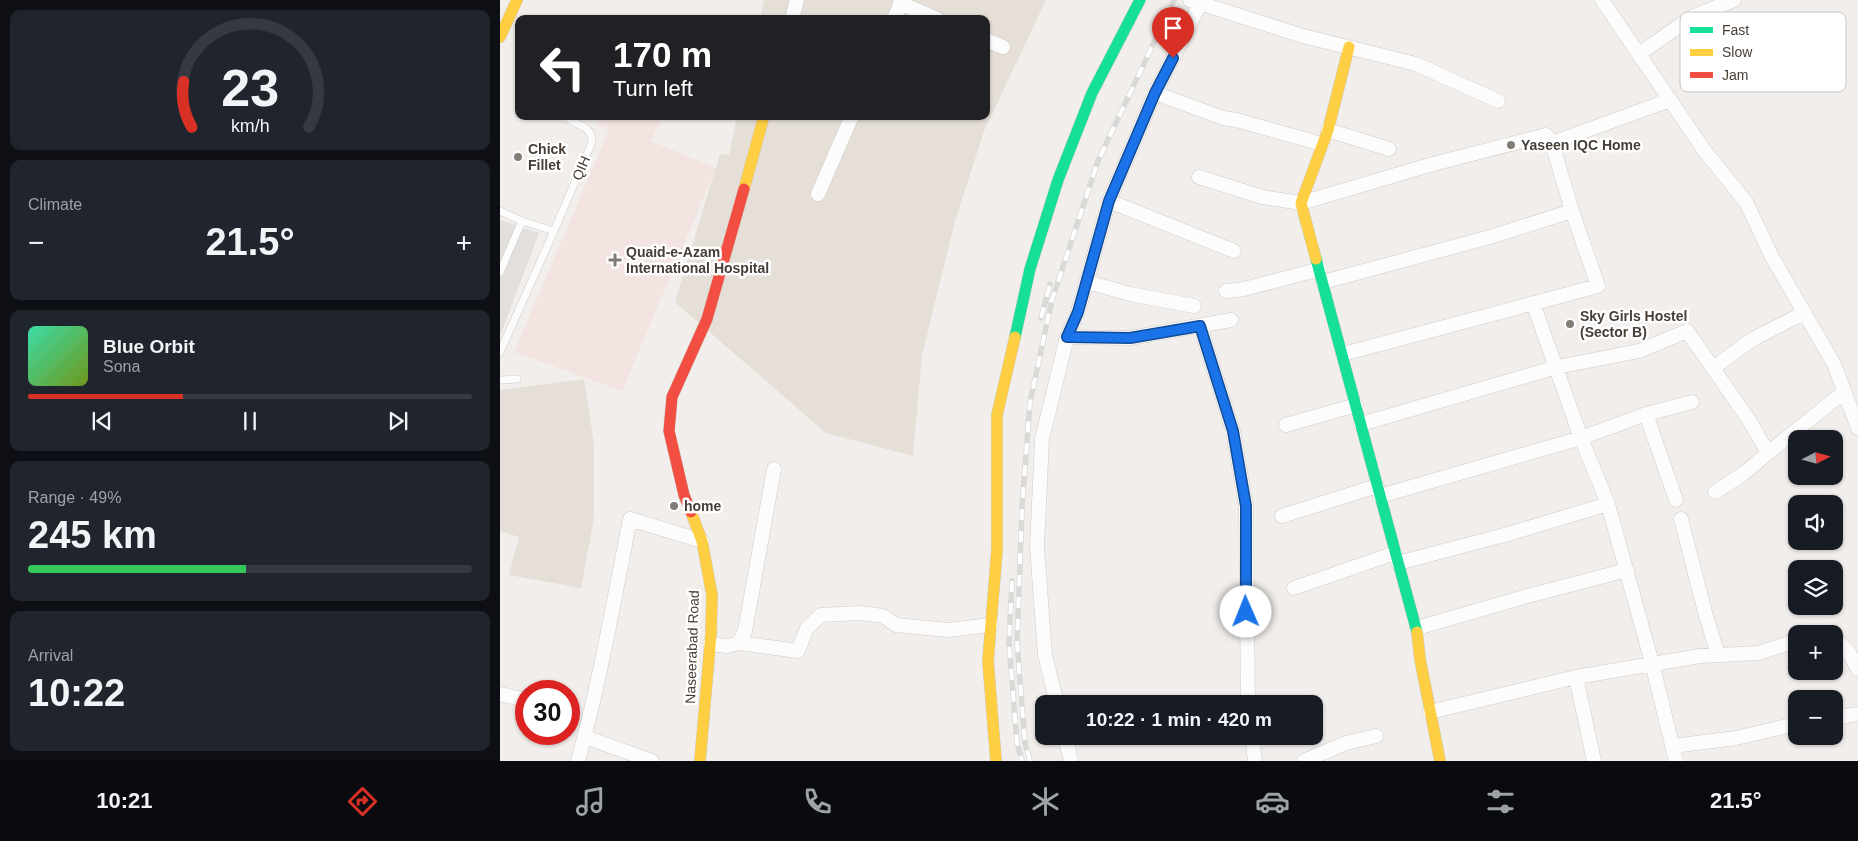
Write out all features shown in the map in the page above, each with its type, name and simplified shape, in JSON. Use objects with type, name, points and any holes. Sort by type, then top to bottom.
[{"type":"main road","points":[[500,38],[517,0]]},
{"type":"main road","points":[[996,761],[988,661],[996,550],[997,415],[1030,269],[1058,180],[1092,93],[1140,0]]},
{"type":"main road","points":[[1349,47],[1328,130],[1301,203],[1343,354],[1378,491],[1417,628],[1420,659],[1440,761]]},
{"type":"main road","name":"Naseerabad Road","points":[[700,761],[712,596],[702,541],[684,495],[669,431],[672,398],[707,319],[763,120]]},
{"type":"street","points":[[793,15],[797,0]]},
{"type":"street","points":[[1602,0],[1704,150],[1746,202],[1772,257],[1834,364],[1858,428]]},
{"type":"street","points":[[1706,12],[1734,0]]},
{"type":"street","points":[[1055,695],[1045,655],[1037,547],[1042,439],[1067,337],[1078,312],[1109,201],[1197,1],[1303,36],[1416,64],[1498,101]]},
{"type":"street","points":[[896,15],[901,2],[929,15]]},
{"type":"street","points":[[1639,54],[1680,26]]},
{"type":"street","points":[[990,42],[1003,48]]},
{"type":"street","points":[[1155,93],[1223,118],[1322,144]]},
{"type":"street","points":[[1552,143],[1670,100]]},
{"type":"street","points":[[818,194],[850,120]]},
{"type":"street","points":[[1328,130],[1390,149]]},
{"type":"street","points":[[1199,177],[1262,197],[1301,203],[1433,164],[1546,135],[1552,143],[1572,211],[1598,286],[1343,354]]},
{"type":"street","points":[[1109,201],[1234,251]]},
{"type":"street","points":[[1226,290],[1244,289],[1322,276],[1490,238],[1572,211]]},
{"type":"street","points":[[1087,282],[1130,294],[1194,306]]},
{"type":"street","points":[[1533,303],[1581,438],[1608,504],[1652,663],[1676,761]]},
{"type":"street","points":[[1713,368],[1753,339],[1804,313]]},
{"type":"street","points":[[1067,337],[1130,338],[1231,320]]},
{"type":"street","points":[[1200,326],[1233,431],[1246,506],[1248,695]]},
{"type":"street","points":[[1361,424],[1557,367],[1639,351],[1687,331],[1749,420],[1768,453]]},
{"type":"street","points":[[1714,492],[1743,474],[1844,392]]},
{"type":"street","points":[[1282,516],[1581,438],[1646,414],[1692,402]]},
{"type":"street","points":[[1286,425],[1356,405]]},
{"type":"street","points":[[1646,414],[1676,500]]},
{"type":"street","points":[[739,643],[745,631],[774,468]]},
{"type":"street","points":[[1294,588],[1397,558],[1508,534],[1608,504]]},
{"type":"street","points":[[578,761],[609,635],[614,598],[630,519],[702,541]]},
{"type":"street","points":[[1680,519],[1718,655]]},
{"type":"street","points":[[1417,628],[1627,570]]},
{"type":"street","points":[[710,644],[727,646],[739,643],[798,651],[807,628],[821,615],[860,613],[883,616],[896,625],[948,630],[991,625]]},
{"type":"street","points":[[1430,712],[1576,677],[1700,656],[1758,653],[1788,644]]},
{"type":"street","points":[[1843,646],[1848,651],[1858,670]]},
{"type":"street","points":[[1576,677],[1594,761]]},
{"type":"street","points":[[500,694],[515,697]]},
{"type":"street","points":[[1843,716],[1858,714]]},
{"type":"street","points":[[1673,746],[1736,738],[1788,726]]},
{"type":"street","points":[[1304,761],[1346,743],[1376,736]]},
{"type":"street","points":[[585,737],[652,761]]},
{"type":"street","points":[[1067,745],[1071,761]]},
{"type":"street","points":[[1253,745],[1255,761]]},
{"type":"lane","name":"QIH","points":[[500,352],[592,142],[590,131],[570,120]]},
{"type":"lane","points":[[500,211],[522,221],[554,231]]},
{"type":"lane","points":[[500,272],[522,221]]},
{"type":"lane","points":[[500,380],[517,379]]},
{"type":"shaded area","points":[[764,0],[1046,0],[990,118],[990,15],[761,15]]},
{"type":"shaded area","name":"Quaid-e-Azam International Hospital","points":[[598,120],[661,120],[651,141],[716,168],[622,391],[514,352],[609,130],[596,124]]},
{"type":"shaded area","points":[[736,120],[989,120],[955,221],[922,355],[913,456],[826,433],[675,302],[720,154],[729,155]]},
{"type":"shaded area","points":[[500,220],[539,233],[500,336]]},
{"type":"shaded area","points":[[584,379],[594,444],[594,518],[581,588],[509,575],[519,537],[500,531],[500,390]]},
{"type":"railway","points":[[1030,761],[1025,743],[1017,643],[1022,508],[1030,402],[1052,300],[1098,161],[1174,0]]},
{"type":"railway","points":[[1041,318],[1050,284]]},
{"type":"railway","points":[[1012,581],[1009,643],[1017,743],[1022,761]]},
{"type":"traffic: fast","points":[[1015,337],[1030,269],[1058,180],[1092,93],[1140,0]]},
{"type":"traffic: fast","points":[[1316,259],[1417,632]]},
{"type":"traffic: slow","points":[[500,37],[517,0]]},
{"type":"traffic: slow","points":[[1316,259],[1301,203],[1328,130],[1349,47]]},
{"type":"traffic: slow","points":[[744,189],[763,120]]},
{"type":"traffic: slow","points":[[996,761],[988,661],[997,550],[997,415],[1015,337]]},
{"type":"traffic: slow","points":[[691,512],[702,541],[712,595],[711,634],[700,761]]},
{"type":"traffic: slow","points":[[1417,632],[1420,659],[1440,761]]},
{"type":"traffic: jam","points":[[691,512],[684,495],[669,431],[672,397],[707,319],[744,189]]},
{"type":"place","name":"Yaseen IQC Home","points":[[1511,145]]},
{"type":"place","name":"Chick Fillet","points":[[518,157]]},
{"type":"place","name":"Quaid-e-Azam International Hospital","points":[[615,260]]},
{"type":"place","name":"Sky Girls Hostel (Sector B)","points":[[1570,324]]},
{"type":"place","name":"home","points":[[674,506]]},
{"type":"route","points":[[1173,58],[1155,93],[1109,201],[1078,312],[1067,337],[1130,338],[1200,326],[1233,431],[1246,506],[1246,612]]}]
